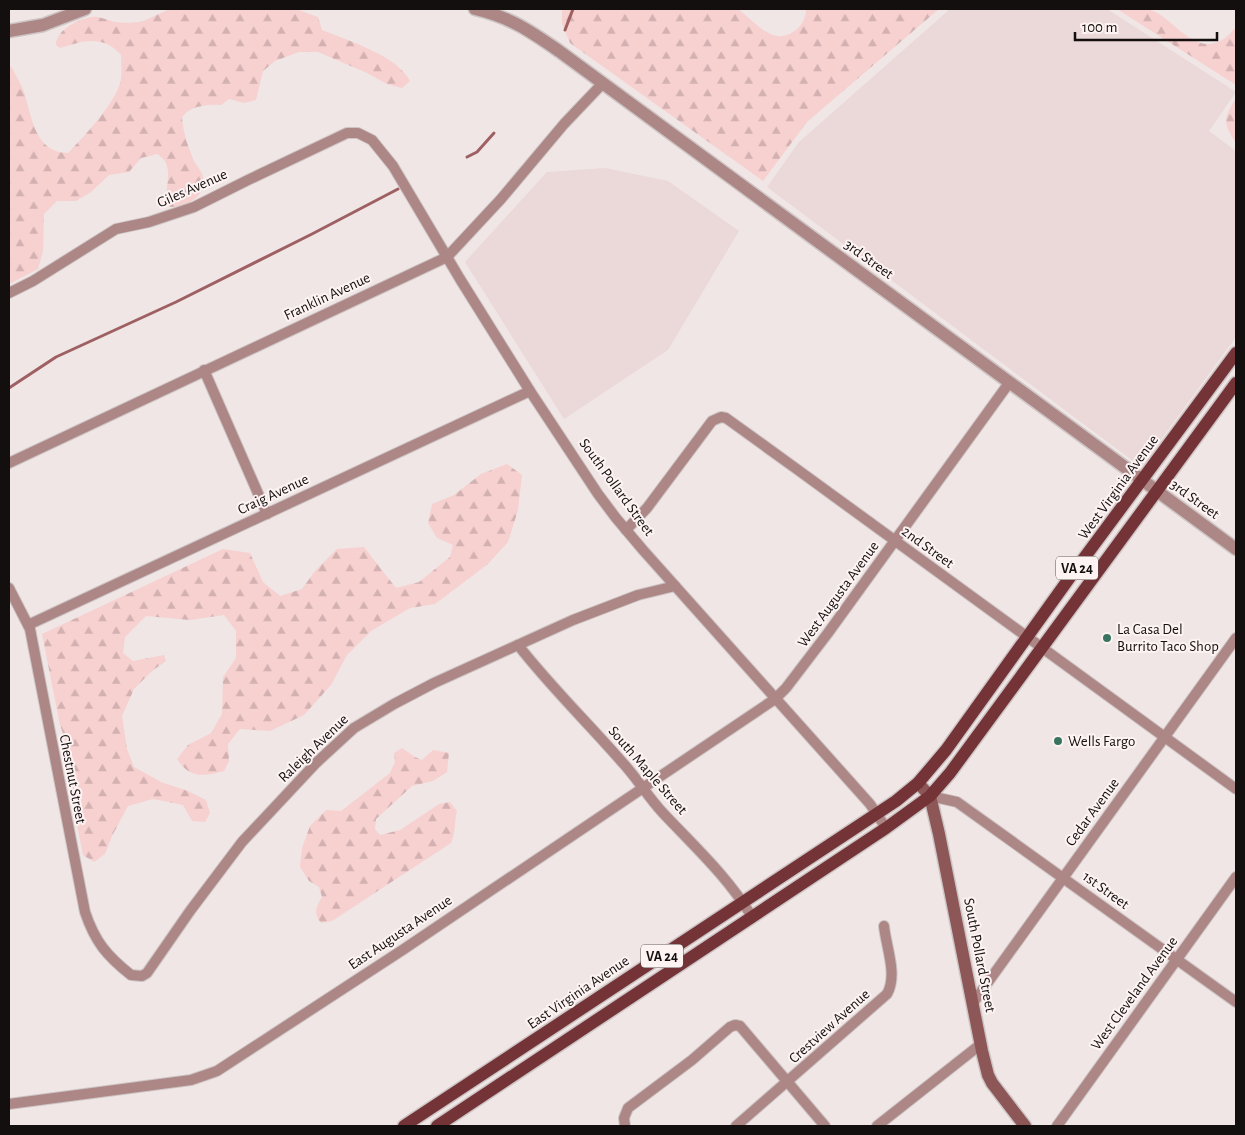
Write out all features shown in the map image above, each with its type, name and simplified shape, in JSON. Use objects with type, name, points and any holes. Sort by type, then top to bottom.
[{"type":"main road","name":"West Virginia Avenue","points":[[918,783],[946,750],[1236,353]]},
{"type":"main road","name":"VA 24","points":[[436,1126],[886,828],[930,796],[950,773],[1236,383]]},
{"type":"main road","name":"South Pollard Street","points":[[918,783],[930,796],[988,1075],[1025,1126]]},
{"type":"main road","name":"East Virginia Avenue","points":[[404,1126],[896,801],[918,783]]},
{"type":"street","points":[[9,31],[43,25],[85,9]]},
{"type":"street","name":"3rd Street","points":[[475,9],[499,14],[513,21],[603,83],[1236,549]]},
{"type":"street","name":"Franklin Avenue","points":[[9,463],[447,257],[501,199],[564,124],[603,83]]},
{"type":"street","name":"Giles Avenue","points":[[9,294],[116,229],[150,222],[194,207],[347,133],[358,132],[364,134]]},
{"type":"street","name":"South Pollard Street","points":[[364,134],[372,140],[394,166],[447,257],[530,391],[598,494],[626,530],[877,813],[886,828]]},
{"type":"street","points":[[204,370],[267,514]]},
{"type":"street","name":"West Augusta Avenue","points":[[775,698],[786,688],[828,634],[1009,383]]},
{"type":"street","name":"Craig Avenue","points":[[28,625],[530,391]]},
{"type":"street","name":"2nd Street","points":[[626,530],[647,508],[712,421],[721,417],[726,418],[1236,789]]},
{"type":"street","name":"Raleigh Avenue","points":[[123,969],[137,977],[147,973],[190,911],[242,842],[342,737],[370,717],[518,645],[592,612],[638,595],[675,586]]},
{"type":"street","name":"Chestnut Street","points":[[9,588],[28,625],[85,912],[96,940],[104,951],[123,969]]},
{"type":"street","name":"Cedar Avenue","points":[[973,1003],[1236,638]]},
{"type":"street","name":"South Maple Street","points":[[518,645],[538,671],[637,778],[662,812],[736,891],[752,917]]},
{"type":"street","name":"East Augusta Avenue","points":[[9,1104],[191,1080],[217,1071],[404,949],[775,698]]},
{"type":"street","name":"1st Street","points":[[930,796],[957,802],[1236,1002]]},
{"type":"street","name":"West Cleveland Avenue","points":[[1057,1126],[1236,878]]},
{"type":"street","name":"Crestview Avenue","points":[[736,1126],[887,994],[891,988],[892,975],[884,926]]},
{"type":"street","points":[[625,1126],[624,1118],[628,1108],[735,1025],[740,1026],[825,1126]]},
{"type":"street","points":[[877,1126],[981,1044]]},
{"type":"shaded area","points":[[950,9],[1107,9],[1236,92],[1209,131],[1236,151],[1236,337],[1141,467],[767,187],[799,142]]},
{"type":"shaded area","points":[[605,168],[668,181],[739,231],[668,350],[564,419],[465,262],[547,172]]},
{"type":"green space","points":[[171,9],[296,9],[318,17],[322,30],[383,56],[403,72],[410,81],[402,88],[387,84],[367,73],[318,52],[299,52],[275,61],[263,71],[256,100],[244,103],[229,99],[221,105],[205,105],[194,108],[182,117],[183,129],[188,145],[194,161],[203,176],[202,191],[194,200],[176,207],[170,207],[167,197],[168,168],[165,162],[157,154],[141,158],[129,172],[109,175],[91,192],[76,201],[57,201],[44,214],[43,251],[38,269],[9,284],[9,65],[23,89],[33,122],[42,140],[48,147],[68,153],[99,118],[119,88],[121,55],[107,44],[92,41],[60,48],[56,45],[60,34],[75,22],[87,18],[96,17],[124,23],[136,22],[147,20]]},
{"type":"green space","points":[[562,9],[738,9],[765,31],[772,35],[780,36],[788,35],[798,28],[802,23],[806,9],[939,9],[807,122],[763,181],[570,43],[562,24]]},
{"type":"green space","points":[[1117,9],[1148,9],[1166,19],[1192,39],[1202,43],[1211,44],[1222,40],[1236,27],[1236,85]]},
{"type":"green space","points":[[1236,98],[1236,143],[1226,121]]},
{"type":"green space","points":[[507,464],[522,475],[518,510],[508,542],[488,564],[435,604],[410,608],[371,631],[347,655],[331,685],[304,715],[270,731],[240,729],[228,744],[229,761],[224,771],[204,775],[192,773],[177,759],[188,745],[211,733],[222,714],[223,677],[236,658],[236,631],[224,615],[190,620],[146,616],[125,637],[123,653],[133,661],[164,655],[166,661],[152,671],[134,689],[122,716],[127,749],[134,767],[161,782],[188,791],[206,800],[210,813],[205,822],[192,821],[183,805],[153,799],[128,806],[105,854],[94,862],[83,855],[64,760],[66,742],[60,725],[42,634],[223,549],[250,553],[263,582],[280,596],[302,589],[315,571],[337,549],[364,547],[396,588],[419,582],[450,557],[453,545],[437,538],[428,523],[432,504],[454,495],[481,474]]},
{"type":"green space","points":[[402,748],[422,760],[433,750],[449,753],[447,772],[433,781],[412,786],[376,819],[375,829],[380,835],[400,830],[439,804],[450,802],[457,811],[451,843],[332,921],[321,923],[316,913],[322,897],[319,887],[309,881],[300,867],[302,848],[310,826],[326,810],[341,811],[390,773],[395,762],[394,753]]},
{"type":"waterway","points":[[565,30],[573,9]]},
{"type":"waterway","points":[[467,157],[477,152],[494,133]]},
{"type":"waterway","points":[[9,388],[56,357],[176,302],[398,189]]},
{"type":"place","name":"La Casa Del Burrito Taco Shop","points":[[1107,638]]},
{"type":"place","name":"Wells Fargo","points":[[1058,741]]}]
